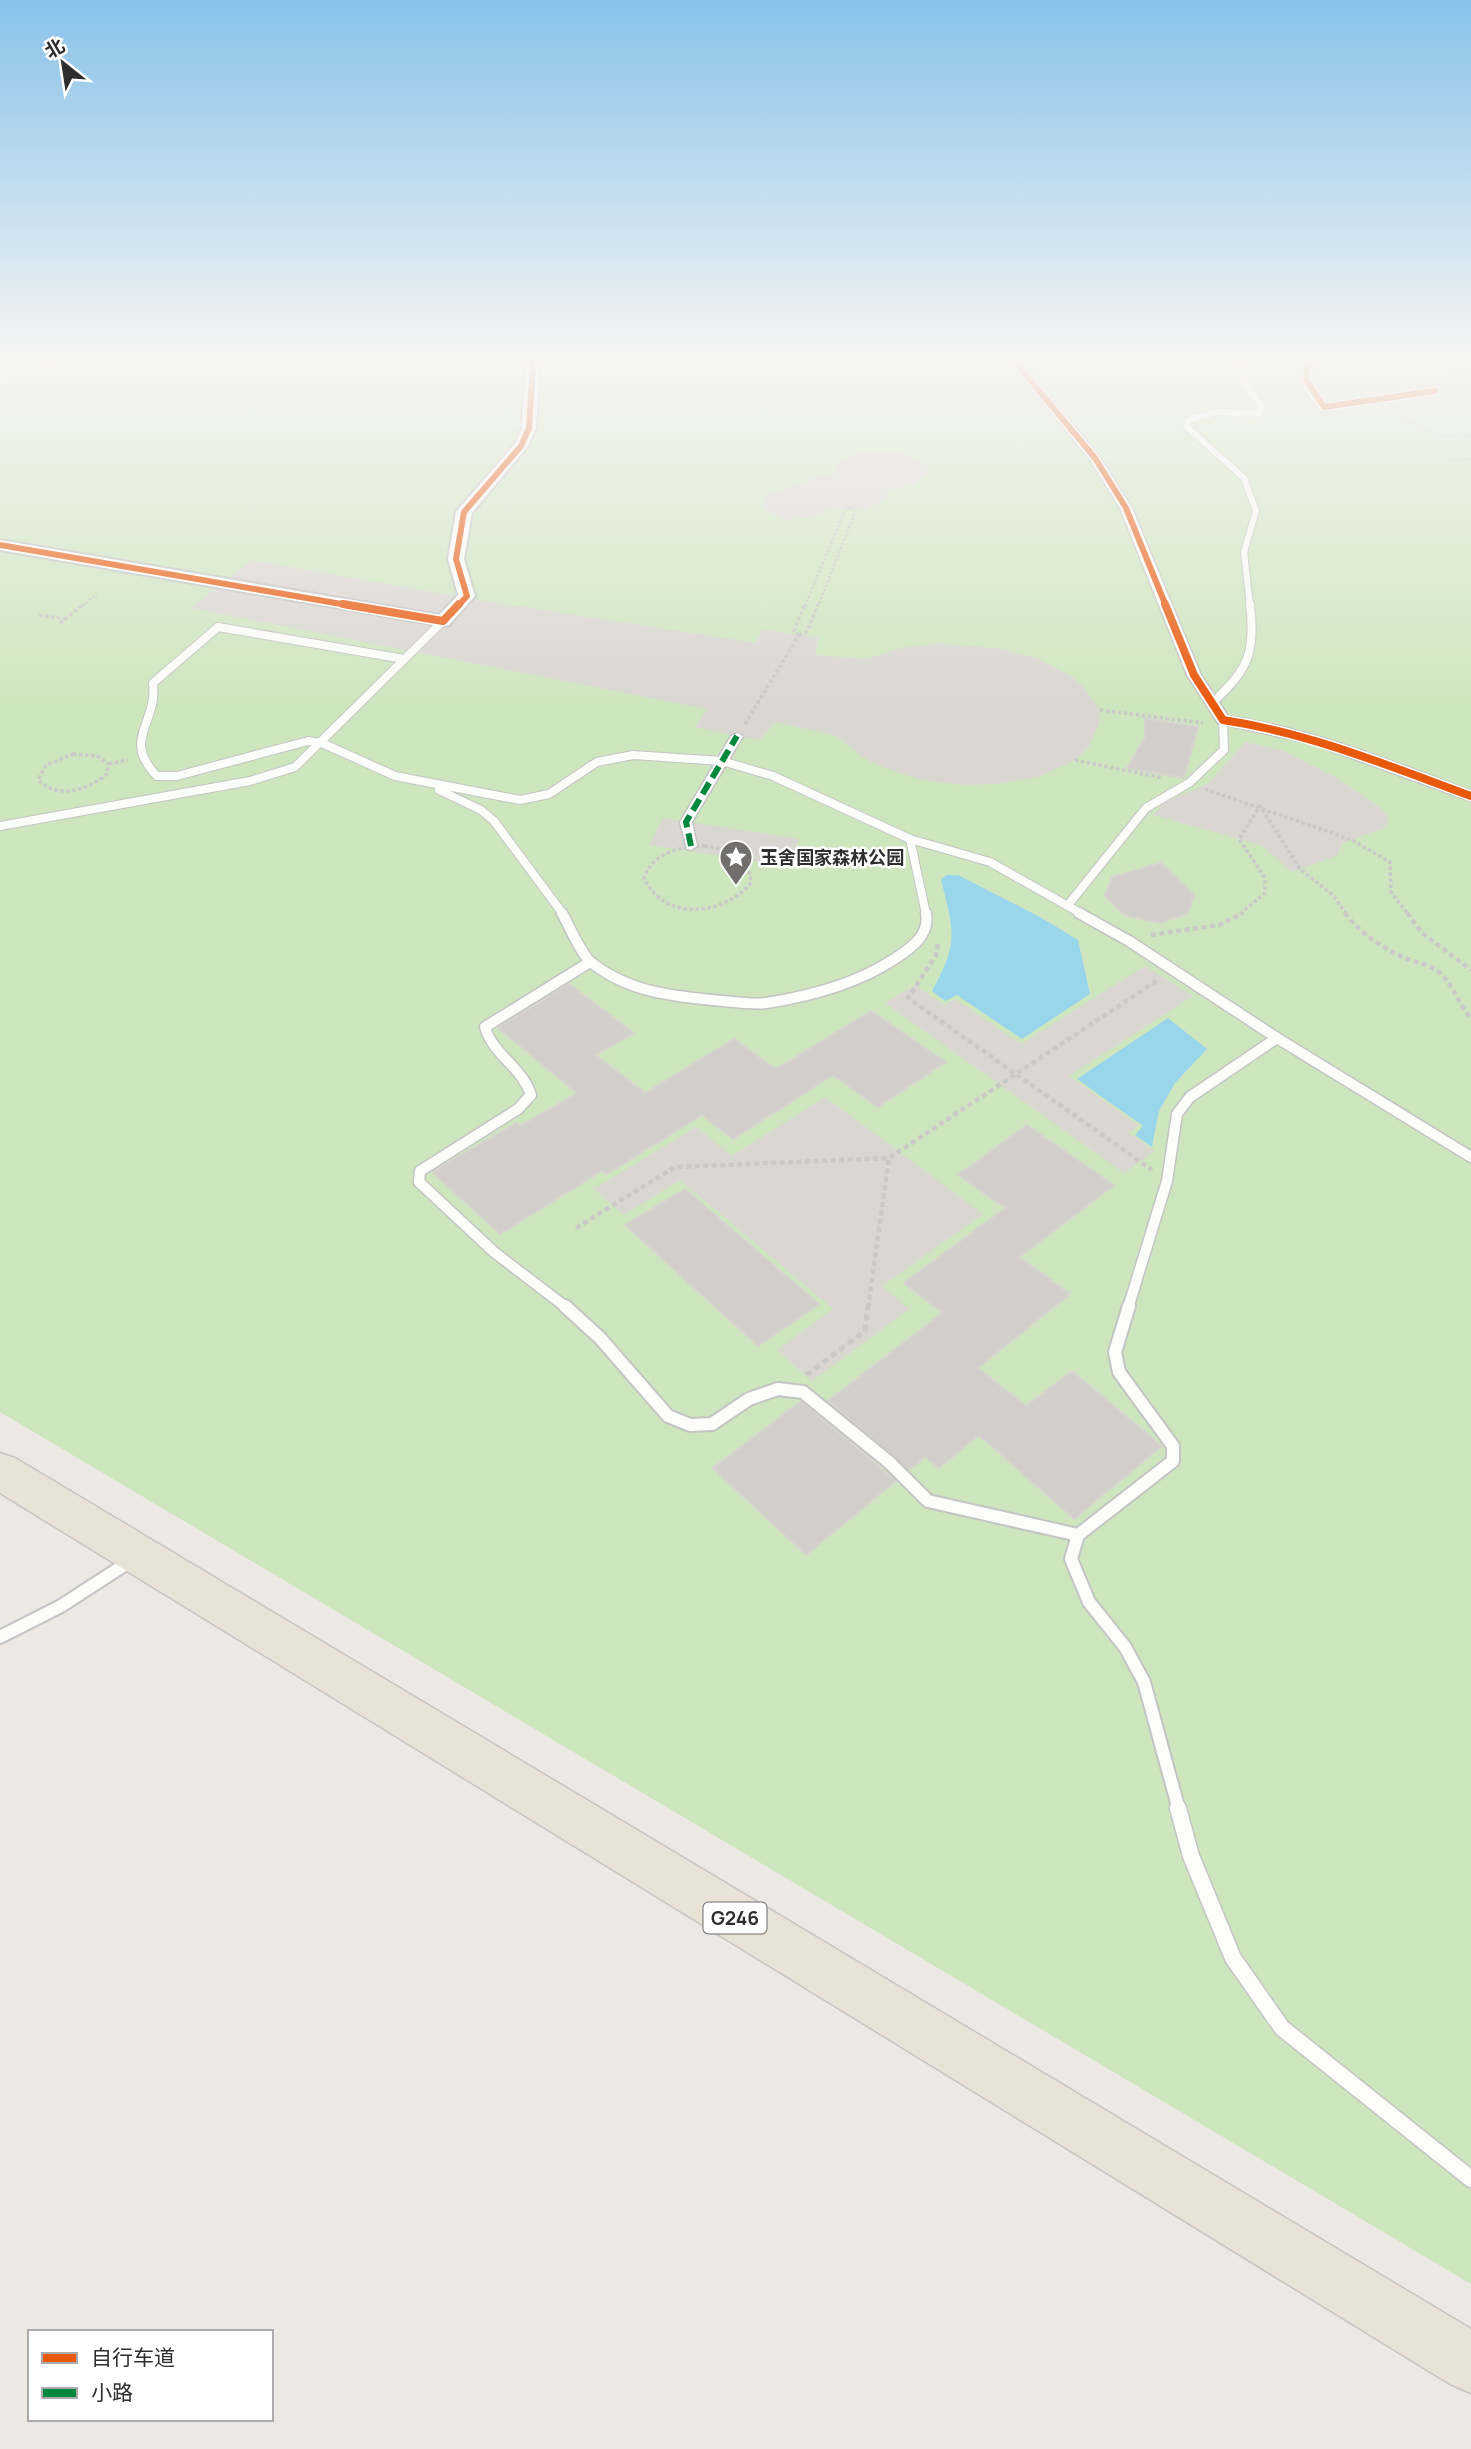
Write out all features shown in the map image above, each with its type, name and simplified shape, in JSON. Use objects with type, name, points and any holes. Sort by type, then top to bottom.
[{"type":"highway","name":"G246","points":[[0,1471],[137,1557],[1471,2363]]},
{"type":"street","points":[[0,545],[443,621],[467,596],[456,559],[464,512],[495,476]]},
{"type":"street","points":[[1106,476],[1126,508],[1194,674],[1223,723],[1252,723],[1302,735],[1471,796]]},
{"type":"street","points":[[691,846],[686,822],[737,736]]},
{"type":"lane","points":[[1212,703],[1236,683],[1253,654],[1254,633],[1244,565],[1244,542],[1256,511],[1242,476]]},
{"type":"lane","points":[[0,826],[250,782],[295,767],[443,621]]},
{"type":"lane","points":[[404,659],[218,627],[153,683],[155,701],[139,747],[150,770],[157,776],[165,777],[225,765],[308,741],[322,743],[395,776],[477,793],[527,799],[549,794],[597,762],[633,755],[722,761],[773,776],[910,839],[990,862],[1129,941],[1277,1038],[1471,1157]]},
{"type":"lane","points":[[1068,905],[1146,808],[1189,783],[1224,750],[1223,723]]},
{"type":"lane","points":[[424,782],[481,810],[494,821],[560,910],[590,962],[636,987],[664,996],[763,1004],[837,988],[867,975],[906,952],[923,935],[928,923],[910,839]]},
{"type":"lane","points":[[590,962],[485,1027],[487,1037],[529,1081],[531,1095],[518,1109],[420,1171],[419,1182],[494,1252],[552,1295],[600,1338],[668,1416],[690,1425],[712,1424],[749,1399],[778,1390],[803,1392],[890,1463],[928,1501],[1078,1535]]},
{"type":"lane","points":[[1277,1038],[1190,1097],[1177,1114],[1167,1181],[1115,1352],[1119,1372],[1173,1446],[1173,1461],[1078,1535],[1070,1559],[1089,1602],[1125,1647],[1144,1682],[1191,1856],[1233,1958],[1282,2028],[1471,2179]]},
{"type":"lane","points":[[0,1637],[61,1606],[137,1557]]},
{"type":"path","points":[[737,736],[799,635],[807,632],[856,510],[853,506],[845,510],[794,631],[799,635]]},
{"type":"path","points":[[60,624],[97,594]]},
{"type":"path","points":[[39,615],[66,619]]},
{"type":"path","points":[[1100,710],[1223,723]]},
{"type":"path","points":[[92,754],[100,756],[109,764],[106,775],[101,780],[74,790],[55,790],[41,785],[38,780],[41,769],[63,756],[92,754]]},
{"type":"path","points":[[1075,761],[1189,783],[1352,840],[1390,862],[1391,892],[1422,933],[1471,970]]},
{"type":"path","points":[[1129,941],[1168,930],[1221,925],[1245,911],[1265,892],[1265,878],[1239,839],[1260,806]]},
{"type":"path","points":[[1260,806],[1300,869],[1334,895],[1356,927],[1400,956],[1435,969],[1449,982],[1461,1007],[1471,1018]]},
{"type":"path","points":[[691,846],[716,847],[743,859],[752,876],[747,891],[730,903],[706,909],[679,908],[658,899],[646,886],[646,870],[658,857],[691,846]]},
{"type":"path","points":[[923,935],[938,941],[936,955],[908,998],[1167,1181]]},
{"type":"path","points":[[576,1228],[675,1167],[889,1158],[1174,971]]},
{"type":"path","points":[[803,1392],[805,1375],[864,1331],[889,1158]]},
{"type":"green space","name":"玉舍国家森林公园","points":[[0,476],[1471,476],[1471,2284],[0,1412]]},
{"type":"shaded area","points":[[818,476],[926,476],[912,486],[886,490],[888,497],[864,511],[832,509],[812,517],[784,520],[766,510],[763,502],[766,495]]},
{"type":"shaded area","points":[[251,560],[466,598],[756,643],[763,630],[818,637],[815,655],[867,659],[897,649],[937,643],[1003,649],[1039,659],[1072,677],[1085,689],[1100,710],[1099,724],[1089,746],[1075,760],[1038,777],[994,784],[964,785],[921,780],[862,757],[837,736],[776,722],[759,740],[737,736],[695,727],[707,709],[191,608]]},
{"type":"shaded area","points":[[1245,742],[1284,751],[1335,777],[1382,809],[1388,823],[1384,828],[1342,843],[1337,856],[1292,872],[1261,845],[1153,815],[1163,803],[1209,783]]},
{"type":"shaded area","points":[[663,818],[799,839],[788,866],[649,845]]},
{"type":"shaded area","points":[[1145,966],[1193,996],[1069,1076],[1139,1125],[1129,1133],[1155,1151],[1124,1173],[885,1003],[915,985],[944,1005],[955,999],[1021,1044]]},
{"type":"shaded area","points":[[825,1097],[983,1214],[882,1286],[909,1309],[812,1381],[777,1350],[833,1309],[680,1180],[624,1215],[594,1189],[696,1127],[732,1156]]},
{"type":"water","points":[[946,875],[958,875],[1040,917],[1078,940],[1090,994],[1022,1039],[957,995],[945,1001],[932,991],[947,961],[950,948],[951,925],[941,880]]},
{"type":"water","points":[[1168,1018],[1207,1049],[1175,1083],[1159,1111],[1152,1147],[1135,1135],[1143,1126],[1077,1079]]},
{"type":"building","points":[[1145,718],[1198,727],[1184,778],[1127,768],[1145,738]]},
{"type":"building","points":[[1161,863],[1194,895],[1188,914],[1159,923],[1124,915],[1105,896],[1112,877]]},
{"type":"building","points":[[569,984],[634,1033],[596,1055],[645,1093],[734,1039],[776,1069],[871,1011],[946,1062],[878,1107],[833,1075],[733,1139],[702,1115],[607,1174],[602,1171],[500,1234],[432,1172],[516,1123],[520,1126],[577,1093],[498,1028]]},
{"type":"building","points":[[1027,1125],[1114,1185],[1020,1257],[1070,1294],[978,1368],[1026,1406],[1072,1371],[1162,1446],[1074,1519],[979,1435],[939,1468],[925,1457],[909,1470],[828,1401],[942,1313],[904,1283],[1005,1208],[958,1175]]},
{"type":"building","points":[[685,1189],[819,1304],[758,1346],[625,1225]]},
{"type":"building","points":[[801,1401],[896,1481],[806,1555],[713,1468]]},
{"type":"marked path","points":[[691,846],[686,822],[737,736]]},
{"type":"cycle path","points":[[0,545],[443,621],[467,596],[456,559],[464,512],[495,476]]},
{"type":"cycle path","points":[[1106,476],[1126,508],[1194,675],[1223,720],[1318,740],[1471,796]]},
{"type":"place","name":"玉舍国家森林公园","points":[[736,887]]}]
